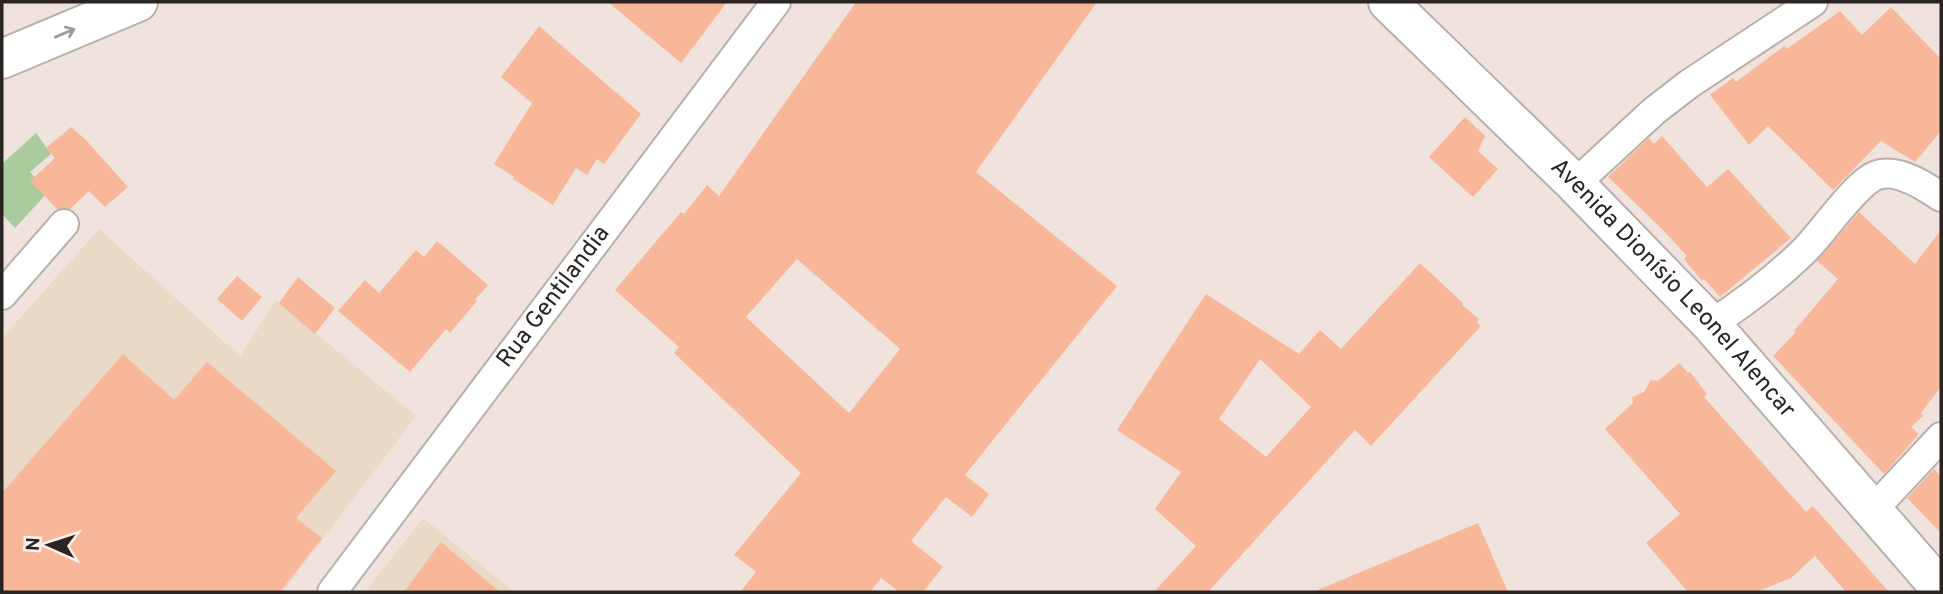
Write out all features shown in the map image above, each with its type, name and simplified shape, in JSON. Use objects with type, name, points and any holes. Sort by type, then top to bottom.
[{"type":"main road","points":[[2,59],[138,2]]},
{"type":"main road","name":"Avenida Dionísio Leonel Alencar","points":[[1388,2],[1575,184],[1711,324],[1941,589]]},
{"type":"street","name":"Rua Gentilandia","points":[[332,592],[776,2]]},
{"type":"street","points":[[1575,184],[1654,111],[1689,84],[1813,2]]},
{"type":"street","points":[[1711,324],[1746,302],[1805,250],[1855,192],[1873,177],[1879,174],[1895,174],[1912,180],[1941,197]]},
{"type":"street","points":[[2,295],[64,224]]},
{"type":"street","points":[[1872,510],[1941,437]]},
{"type":"shaded area","points":[[99,229],[240,356],[276,300],[416,416],[283,592],[2,592],[2,338]]},
{"type":"shaded area","points":[[423,518],[514,592],[365,592]]},
{"type":"green space","points":[[36,133],[51,154],[30,172],[48,192],[15,228],[2,214],[2,164]]},
{"type":"building","points":[[608,2],[727,2],[681,63]]},
{"type":"building","points":[[856,2],[1097,2],[976,172],[1117,286],[965,475],[989,494],[972,517],[946,497],[911,541],[943,567],[923,592],[899,592],[881,578],[870,592],[740,592],[756,572],[734,555],[801,473],[674,353],[679,347],[615,290],[707,185],[719,196]],"holes":[[[797,259],[900,349],[849,413],[746,317]]]},
{"type":"building","points":[[1891,7],[1941,59],[1941,131],[1915,162],[1881,141],[1833,190],[1768,126],[1749,145],[1710,95],[1733,78],[1736,82],[1784,46],[1787,49],[1840,11],[1862,35]]},
{"type":"building","points":[[539,26],[641,114],[604,164],[597,159],[587,175],[576,168],[553,205],[494,164],[532,103],[501,77]]},
{"type":"building","points":[[1465,117],[1485,136],[1478,151],[1498,169],[1473,197],[1429,157]]},
{"type":"building","points":[[71,127],[128,187],[105,207],[89,191],[70,209],[57,209],[30,181],[55,158],[46,148]]},
{"type":"building","points":[[1662,136],[1707,187],[1728,169],[1791,238],[1720,297],[1704,279],[1702,281],[1684,259],[1687,256],[1661,228],[1608,177],[1649,138],[1654,144]]},
{"type":"building","points":[[1859,212],[1915,264],[1941,230],[1941,387],[1921,413],[1923,416],[1911,427],[1919,434],[1884,474],[1773,356],[1838,279],[1817,261]]},
{"type":"building","points":[[437,241],[488,285],[450,333],[446,329],[410,372],[338,311],[365,280],[379,293],[416,250],[424,257]]},
{"type":"building","points":[[1420,263],[1479,319],[1477,322],[1481,326],[1371,446],[1355,430],[1208,592],[1154,592],[1196,546],[1155,509],[1181,472],[1117,430],[1206,294],[1299,354],[1320,330],[1341,349]],"holes":[[[1260,359],[1311,407],[1266,457],[1219,419]]]},
{"type":"building","points":[[237,276],[262,297],[242,321],[217,299]]},
{"type":"building","points":[[298,277],[335,308],[315,334],[279,303]]},
{"type":"building","points":[[123,354],[174,400],[207,362],[336,471],[296,518],[322,538],[280,592],[2,592],[2,493]]},
{"type":"building","points":[[1679,363],[1690,372],[1707,394],[1704,397],[1806,512],[1813,506],[1889,592],[1846,592],[1815,556],[1791,578],[1756,592],[1688,592],[1646,543],[1680,514],[1605,429],[1633,403],[1632,397],[1644,392],[1651,380],[1658,381]]},
{"type":"building","points":[[1934,469],[1941,477],[1941,533],[1907,498]]},
{"type":"building","points":[[1478,523],[1508,592],[1313,592]]},
{"type":"building","points":[[441,542],[500,592],[404,592]]}]
